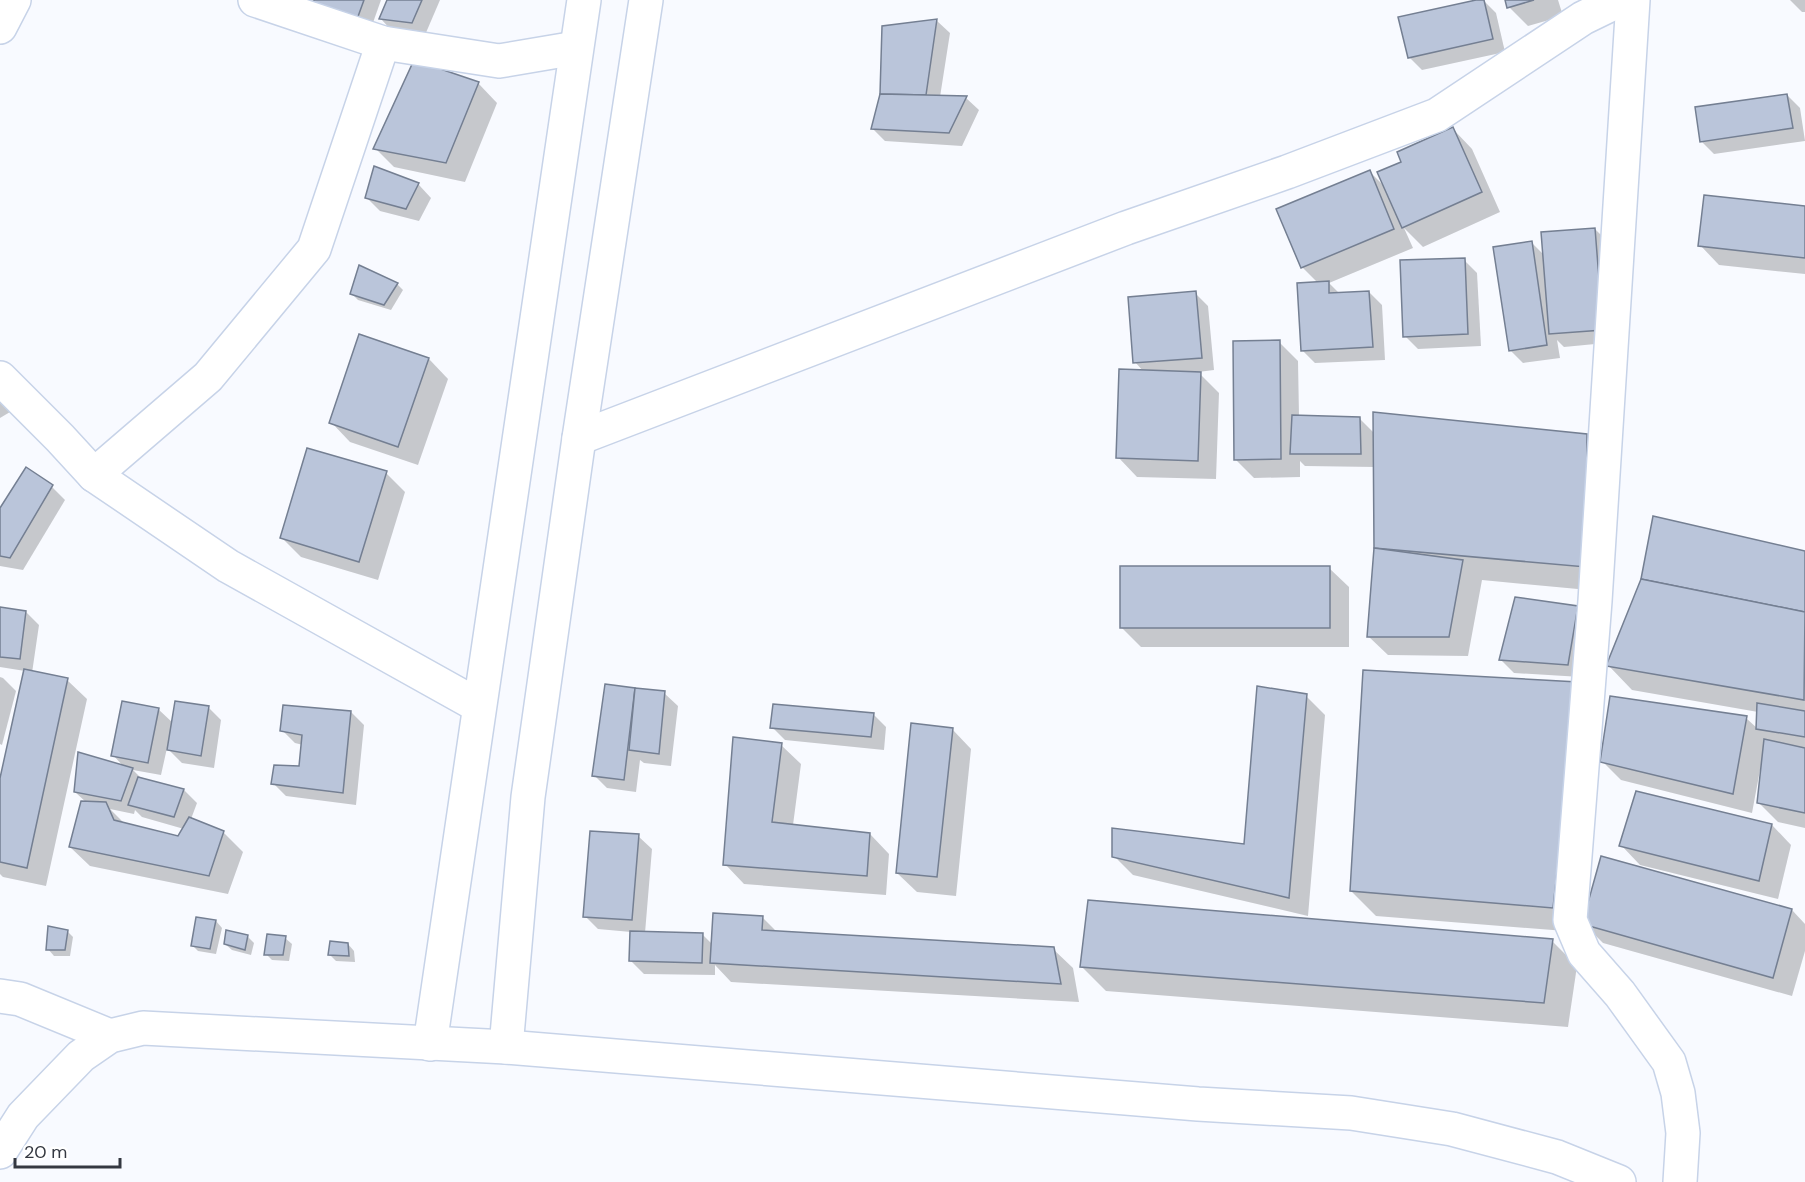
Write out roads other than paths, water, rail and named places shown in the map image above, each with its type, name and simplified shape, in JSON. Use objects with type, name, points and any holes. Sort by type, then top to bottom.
[{"type":"main road","points":[[0,27],[14,0]]},
{"type":"main road","points":[[255,0],[383,43],[499,61],[576,48]]},
{"type":"main road","points":[[430,1044],[584,0]]},
{"type":"main road","points":[[506,1047],[528,797],[579,438],[646,0]]},
{"type":"main road","points":[[579,438],[1126,228],[1287,172],[1437,115],[1580,9],[1620,0]]},
{"type":"main road","points":[[1633,0],[1595,601],[1570,920],[1584,953],[1620,994],[1669,1062],[1678,1093],[1683,1133],[1680,1182]]},
{"type":"main road","points":[[93,475],[208,377],[314,249],[383,43]]},
{"type":"main road","points":[[0,378],[93,475],[228,566],[479,706]]},
{"type":"main road","points":[[0,996],[20,999],[110,1036]]},
{"type":"main road","points":[[0,1152],[23,1116],[81,1056],[110,1036],[143,1028],[506,1047],[1198,1104],[1351,1113],[1452,1129],[1557,1157],[1618,1182]]}]
